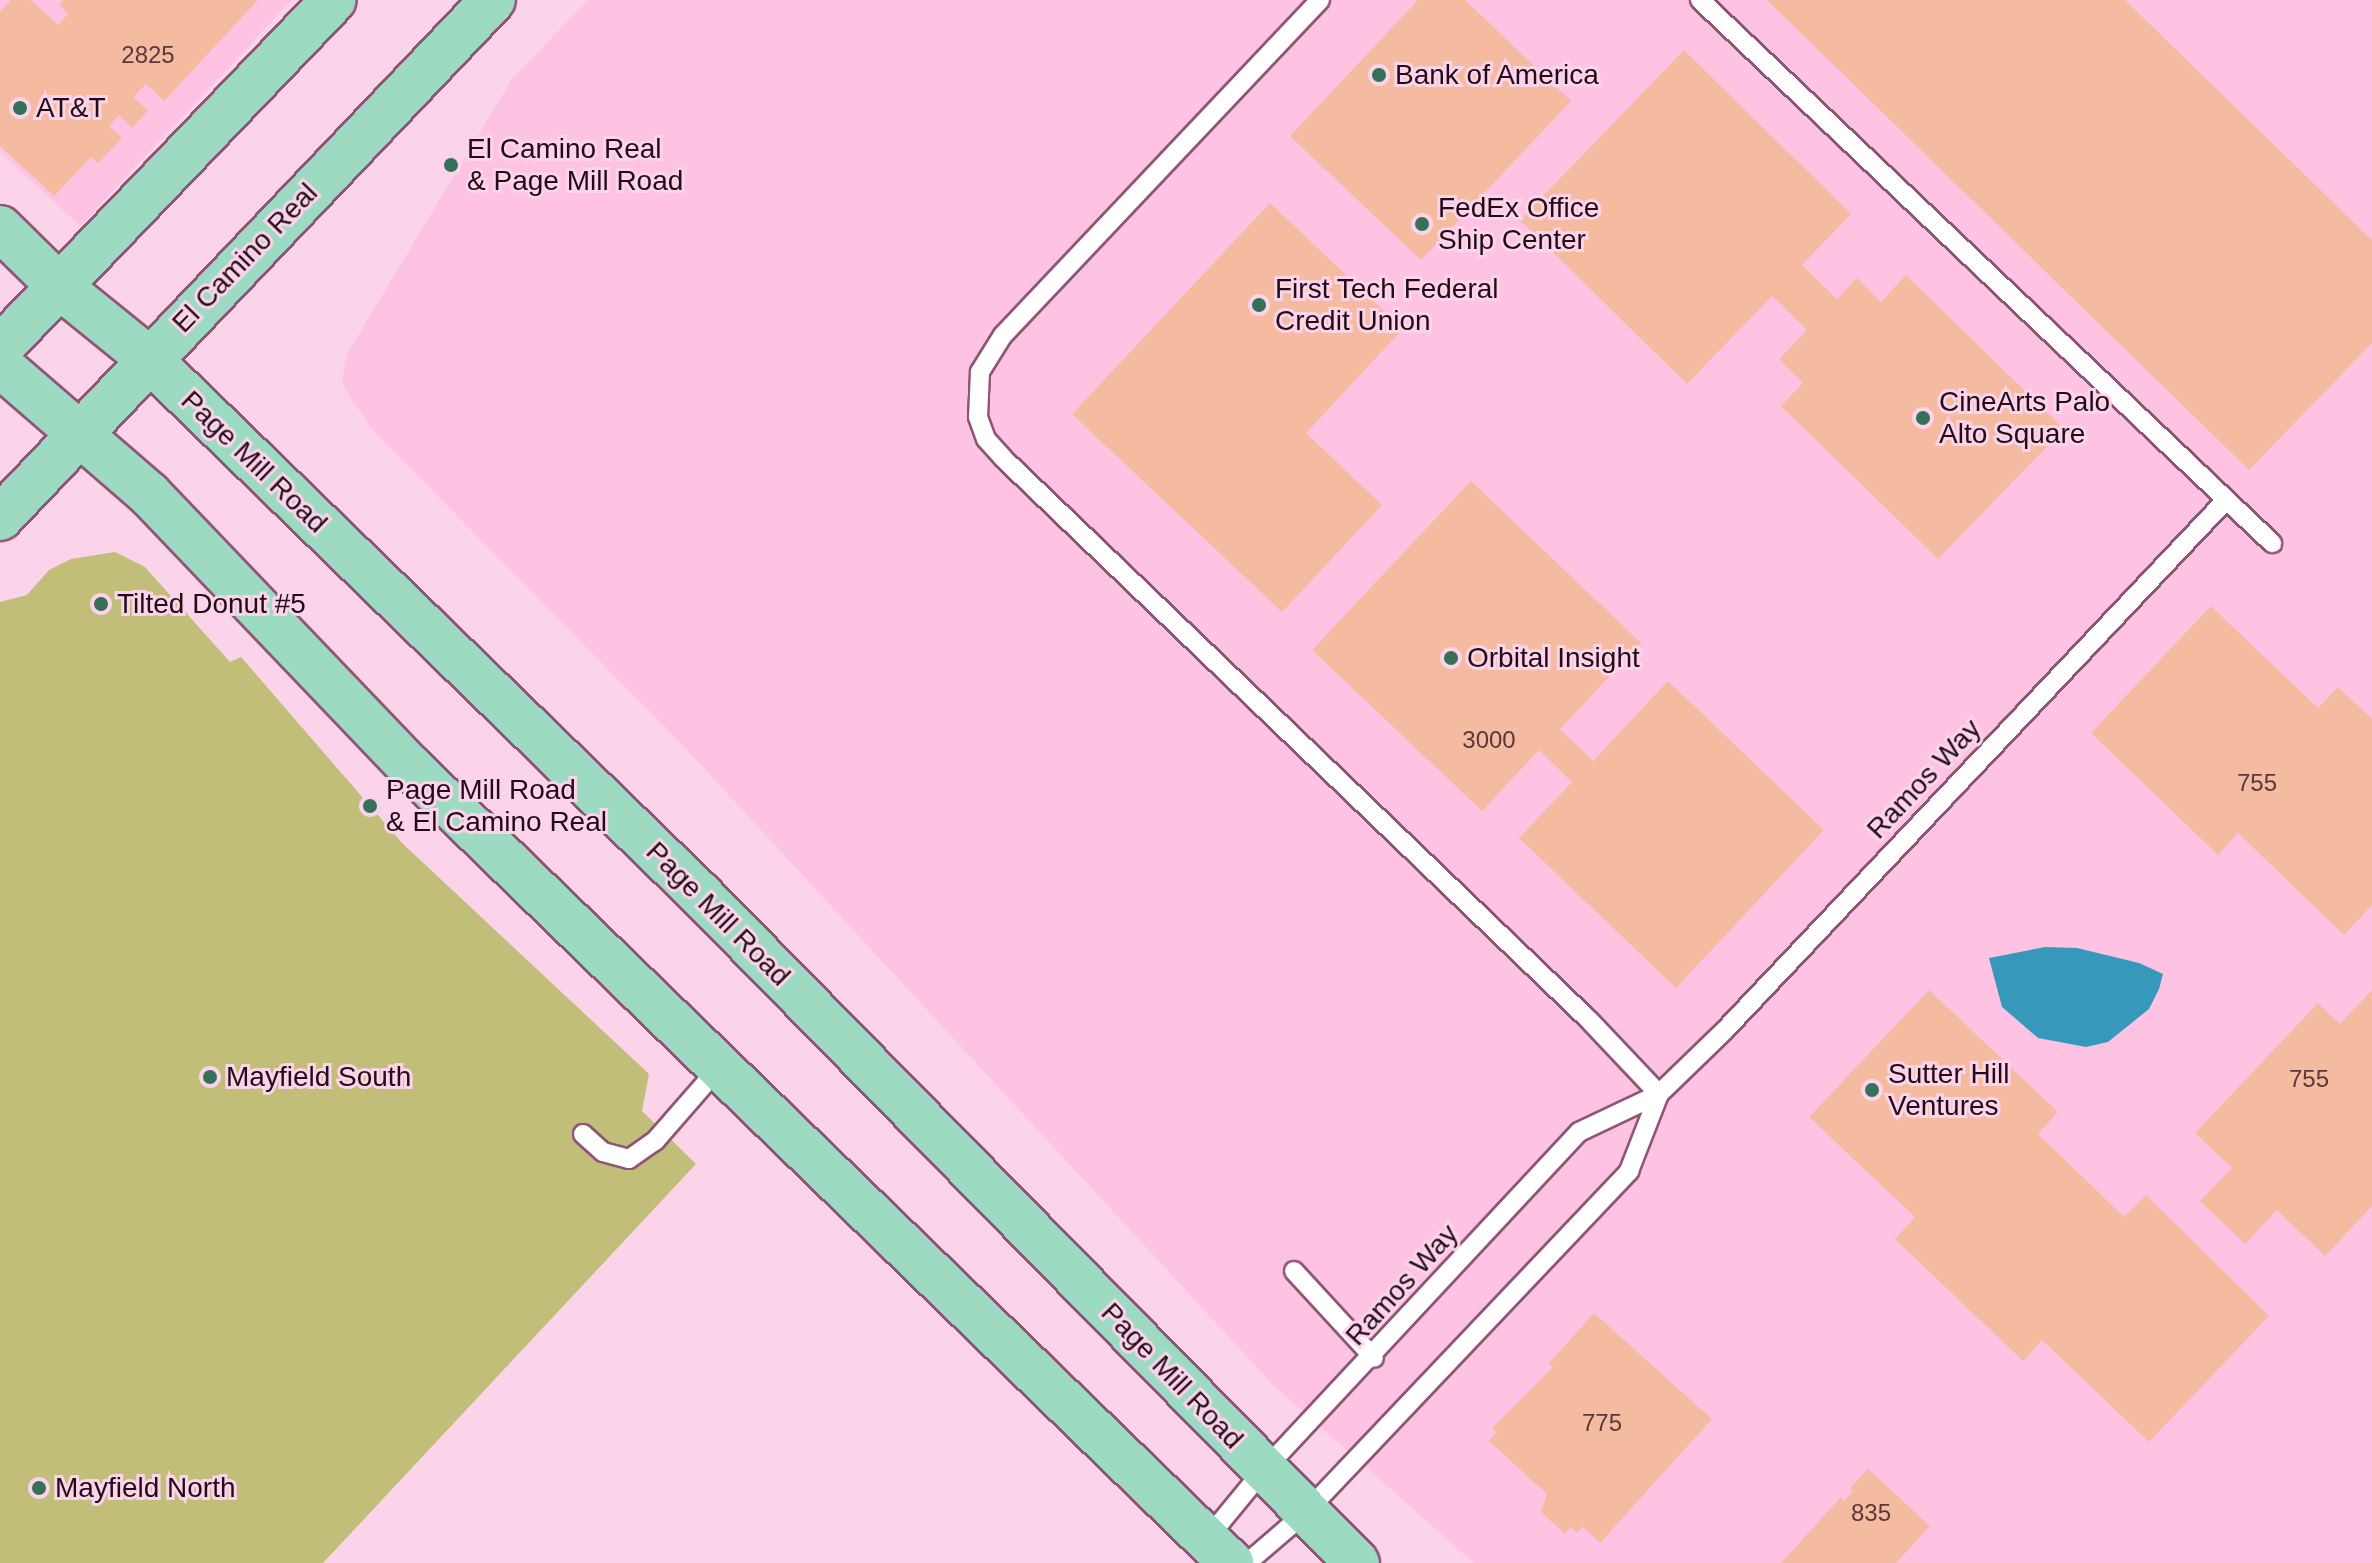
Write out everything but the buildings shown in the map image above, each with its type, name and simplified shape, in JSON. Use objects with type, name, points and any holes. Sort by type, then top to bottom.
[{"type":"main road","points":[[0,348],[334,0]]},
{"type":"main road","name":"El Camino Real","points":[[0,518],[148,358],[493,0]]},
{"type":"main road","name":"Page Mill Road","points":[[0,228],[59,286],[148,358],[699,893],[1262,1472],[1357,1563]]},
{"type":"main road","points":[[0,365],[80,430],[149,494],[410,767],[717,1070],[878,1218],[1219,1552]]},
{"type":"lane","points":[[1320,0],[1003,335],[980,372],[978,417],[986,439],[1004,459],[1590,1021],[1659,1094]]},
{"type":"lane","points":[[1700,0],[2272,543]]},
{"type":"lane","name":"Ramos Way","points":[[1219,1552],[1262,1472],[1374,1358],[1579,1132],[1659,1094],[1725,1030],[2226,500]]},
{"type":"lane","points":[[583,1134],[603,1152],[629,1159],[655,1141],[717,1070]]},
{"type":"lane","name":"Ramos Way","points":[[1247,1563],[1304,1514],[1629,1171],[1659,1094]]},
{"type":"lane","points":[[1294,1271],[1374,1358]]},
{"type":"shaded area","points":[[0,0],[292,0],[80,226],[0,152]]},
{"type":"shaded area","points":[[588,0],[2372,0],[2372,1563],[1474,1563],[1274,1386],[687,750],[372,429],[346,391],[342,381],[347,354],[512,79]]},
{"type":"shaded area","points":[[115,552],[145,567],[230,662],[241,657],[402,843],[649,1074],[642,1111],[696,1164],[323,1563],[0,1563],[0,602],[27,595],[49,570],[71,559]]},
{"type":"water","points":[[2045,947],[2077,948],[2139,963],[2163,974],[2159,989],[2149,1009],[2108,1042],[2086,1047],[2038,1038],[2002,1007],[1989,958]]},
{"type":"place","name":"Bank of America","points":[[1379,75]]},
{"type":"place","name":"AT&T","points":[[20,108]]},
{"type":"place","name":"El Camino Real & Page Mill Road","points":[[451,165]]},
{"type":"place","name":"FedEx Office Ship Center","points":[[1422,224]]},
{"type":"place","name":"First Tech Federal Credit Union","points":[[1259,305]]},
{"type":"place","name":"CineArts Palo Alto Square","points":[[1923,418]]},
{"type":"place","name":"Tilted Donut #5","points":[[101,604]]},
{"type":"place","name":"Orbital Insight","points":[[1451,658]]},
{"type":"place","name":"Page Mill Road & El Camino Real","points":[[370,806]]},
{"type":"place","name":"Mayfield South","points":[[210,1077]]},
{"type":"place","name":"Sutter Hill Ventures","points":[[1872,1090]]},
{"type":"place","name":"Mayfield North","points":[[39,1488]]}]
